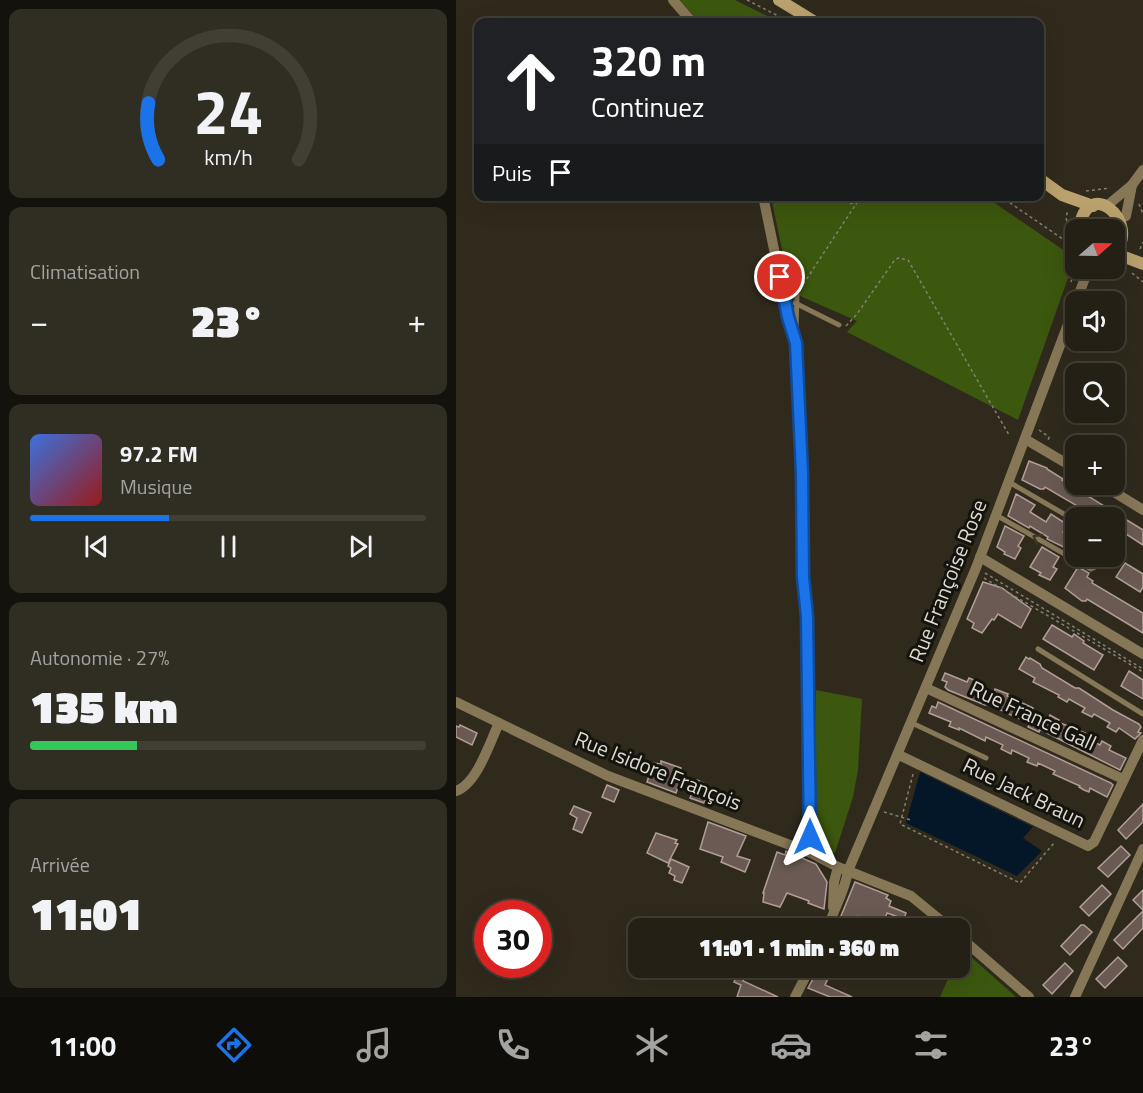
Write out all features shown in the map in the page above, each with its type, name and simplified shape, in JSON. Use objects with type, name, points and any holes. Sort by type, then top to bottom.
[{"type":"main road","points":[[779,0],[808,18]]},
{"type":"main road","points":[[1044,182],[1062,195],[1093,206],[1109,204],[1119,208],[1126,216],[1130,228],[1125,243]]},
{"type":"main road","points":[[1062,195],[1076,219]]},
{"type":"main road","points":[[1082,219],[1093,206]]},
{"type":"main road","points":[[1128,238],[1142,258]]},
{"type":"main road","points":[[1125,255],[1142,258]]},
{"type":"street","points":[[673,0],[689,18]]},
{"type":"street","points":[[1109,204],[1132,185],[1143,170]]},
{"type":"street","points":[[1126,216],[1132,185]]},
{"type":"street","points":[[764,201],[788,317],[796,343],[802,473],[803,577],[807,616],[811,853]]},
{"type":"street","name":"Rue Françoise Rose","points":[[831,918],[846,886],[843,869],[875,809],[978,573],[980,556],[1065,331]]},
{"type":"street","points":[[1025,440],[1065,463]]},
{"type":"street","points":[[1119,495],[1143,510]]},
{"type":"street","points":[[980,556],[1143,654]]},
{"type":"street","name":"Rue France Gall","points":[[926,688],[1123,779]]},
{"type":"street","name":"Rue Isidore François","points":[[456,702],[608,776],[811,853],[843,869],[911,896],[938,918]]},
{"type":"street","points":[[456,791],[463,789],[472,780],[499,723]]},
{"type":"street","name":"Rue Jack Braun","points":[[899,755],[1088,846],[1094,842],[1143,740]]},
{"type":"street","points":[[1075,997],[1143,849]]},
{"type":"street","points":[[970,946],[1029,997]]},
{"type":"street","points":[[795,997],[805,978]]},
{"type":"lane","points":[[796,343],[795,303],[797,295]]},
{"type":"lane","points":[[795,303],[839,326]]},
{"type":"lane","points":[[1009,482],[1065,515]]},
{"type":"lane","points":[[996,515],[1065,554]]},
{"type":"lane","points":[[1038,649],[1143,714]]},
{"type":"lane","points":[[912,723],[986,758]]},
{"type":"path","points":[[747,0],[782,18]]},
{"type":"path","points":[[1083,191],[1111,188]]},
{"type":"path","points":[[1135,198],[1143,214]]},
{"type":"path","points":[[847,201],[856,204]]},
{"type":"path","points":[[797,295],[858,201]]},
{"type":"path","points":[[1007,201],[1065,240]]},
{"type":"path","points":[[1142,258],[1143,242]]},
{"type":"path","points":[[839,326],[846,326],[857,314],[894,261],[898,258],[909,260],[1009,435]]},
{"type":"path","points":[[1126,268],[1143,282]]},
{"type":"path","points":[[1070,289],[1072,279]]},
{"type":"path","points":[[978,573],[1143,670]]},
{"type":"path","points":[[978,573],[1143,670]]},
{"type":"path","points":[[916,763],[900,824],[1020,883],[1062,833]]},
{"type":"path","points":[[875,809],[911,820]]},
{"type":"green space","points":[[680,0],[735,0],[771,18],[696,18]]},
{"type":"green space","points":[[772,201],[992,201],[1065,251],[1065,279],[1068,279],[1018,420],[847,332],[857,321],[791,292]]},
{"type":"green space","points":[[816,690],[862,699],[858,770],[853,797],[835,853],[821,848],[816,828]]},
{"type":"green space","points":[[970,956],[1015,996],[1015,997],[940,997],[949,978],[970,978]]},
{"type":"water","points":[[920,772],[1033,827],[1023,838],[1042,851],[1017,876],[906,823]]},
{"type":"building","points":[[1029,461],[1047,468],[1063,479],[1065,495],[1086,495],[1106,507],[1079,507],[1045,487],[1040,489],[1022,480]]},
{"type":"building","points":[[1016,494],[1035,505],[1030,512],[1046,522],[1051,514],[1065,523],[1063,532],[1065,533],[1065,548],[1047,539],[1048,537],[1030,526],[1029,528],[1008,516]]},
{"type":"building","points":[[1125,519],[1143,530],[1143,545],[1125,533]]},
{"type":"building","points":[[1005,526],[1024,536],[1018,546],[1021,548],[1015,559],[1004,554],[1005,552],[997,547]]},
{"type":"building","points":[[1042,547],[1059,557],[1053,567],[1057,569],[1050,580],[1039,575],[1041,573],[1030,567]]},
{"type":"building","points":[[1125,563],[1143,574],[1143,587],[1140,592],[1116,577],[1122,567],[1125,567]]},
{"type":"building","points":[[1078,567],[1089,573],[1087,577],[1093,581],[1092,583],[1143,613],[1143,633],[1087,599],[1082,601],[1065,588]]},
{"type":"building","points":[[983,582],[1002,588],[1031,609],[1021,628],[998,614],[982,633],[972,628],[974,623],[967,619]]},
{"type":"building","points":[[1052,625],[1072,637],[1074,634],[1084,641],[1083,643],[1103,655],[1094,670],[1043,639]]},
{"type":"building","points":[[1026,657],[1139,724],[1141,727],[1138,732],[1141,733],[1135,739],[1119,728],[1116,732],[1107,727],[1110,723],[1094,714],[1092,717],[1082,712],[1085,708],[1069,699],[1067,702],[1058,697],[1059,695],[1033,682],[1035,678],[1019,669]]},
{"type":"building","points":[[1129,671],[1143,680],[1143,699],[1121,686]]},
{"type":"building","points":[[945,673],[967,682],[969,678],[979,682],[977,686],[994,693],[995,689],[1008,694],[1007,696],[1033,708],[1032,711],[1048,719],[1050,715],[1059,720],[1058,722],[1085,733],[1083,737],[1100,745],[1102,741],[1111,746],[1109,750],[1126,758],[1120,770],[1043,731],[1039,732],[1028,727],[1026,722],[990,705],[948,690],[945,687],[947,682],[942,680]]},
{"type":"building","points":[[938,702],[1111,783],[1113,785],[1107,797],[1090,788],[1089,792],[1084,790],[1053,774],[1055,771],[1038,763],[1037,766],[1027,762],[1029,758],[1012,750],[1011,754],[1001,749],[1003,745],[986,737],[985,741],[959,728],[959,730],[949,726],[951,722],[929,713],[932,706],[936,708]]},
{"type":"building","points":[[460,725],[477,733],[472,745],[456,737],[456,726]]},
{"type":"building","points":[[661,761],[681,768],[679,774],[682,775],[676,793],[647,782],[653,763],[661,764]]},
{"type":"building","points":[[697,780],[705,784],[703,790],[708,792],[704,803],[690,798]]},
{"type":"building","points":[[607,785],[619,790],[614,802],[602,797]]},
{"type":"building","points":[[1143,804],[1143,822],[1126,839],[1118,830]]},
{"type":"building","points":[[574,806],[591,813],[582,833],[573,829],[577,818],[570,814]]},
{"type":"building","points":[[708,822],[746,836],[737,856],[750,860],[745,872],[721,862],[723,857],[700,849]]},
{"type":"building","points":[[656,833],[677,840],[675,843],[678,844],[668,863],[647,853]]},
{"type":"building","points":[[1121,846],[1130,855],[1108,877],[1098,868]]},
{"type":"building","points":[[786,851],[816,864],[827,882],[824,909],[787,893],[780,907],[763,902],[763,893],[777,852],[785,855]]},
{"type":"building","points":[[671,859],[689,867],[682,883],[674,880],[675,876],[669,873],[671,868],[668,866]]},
{"type":"building","points":[[855,882],[888,895],[886,898],[891,901],[889,906],[906,913],[904,918],[887,913],[885,918],[858,918],[858,916],[857,918],[840,918]]},
{"type":"building","points":[[1102,885],[1111,894],[1089,916],[1080,907]]},
{"type":"building","points":[[1143,890],[1143,910],[1133,900]]},
{"type":"building","points":[[1143,911],[1143,928],[1123,949],[1114,940]]},
{"type":"building","points":[[1081,925],[1092,932],[1070,955],[1061,946]]},
{"type":"building","points":[[1118,957],[1127,966],[1105,988],[1096,979]]},
{"type":"building","points":[[1065,963],[1073,971],[1052,994],[1043,985]]},
{"type":"building","points":[[736,978],[744,978],[743,981],[778,997],[737,997],[741,985],[734,982]]},
{"type":"building","points":[[814,978],[828,978],[825,985],[852,997],[830,997],[808,988]]},
{"type":"route","points":[[780,277],[796,343],[802,473],[803,577],[807,616],[810,837]]}]
